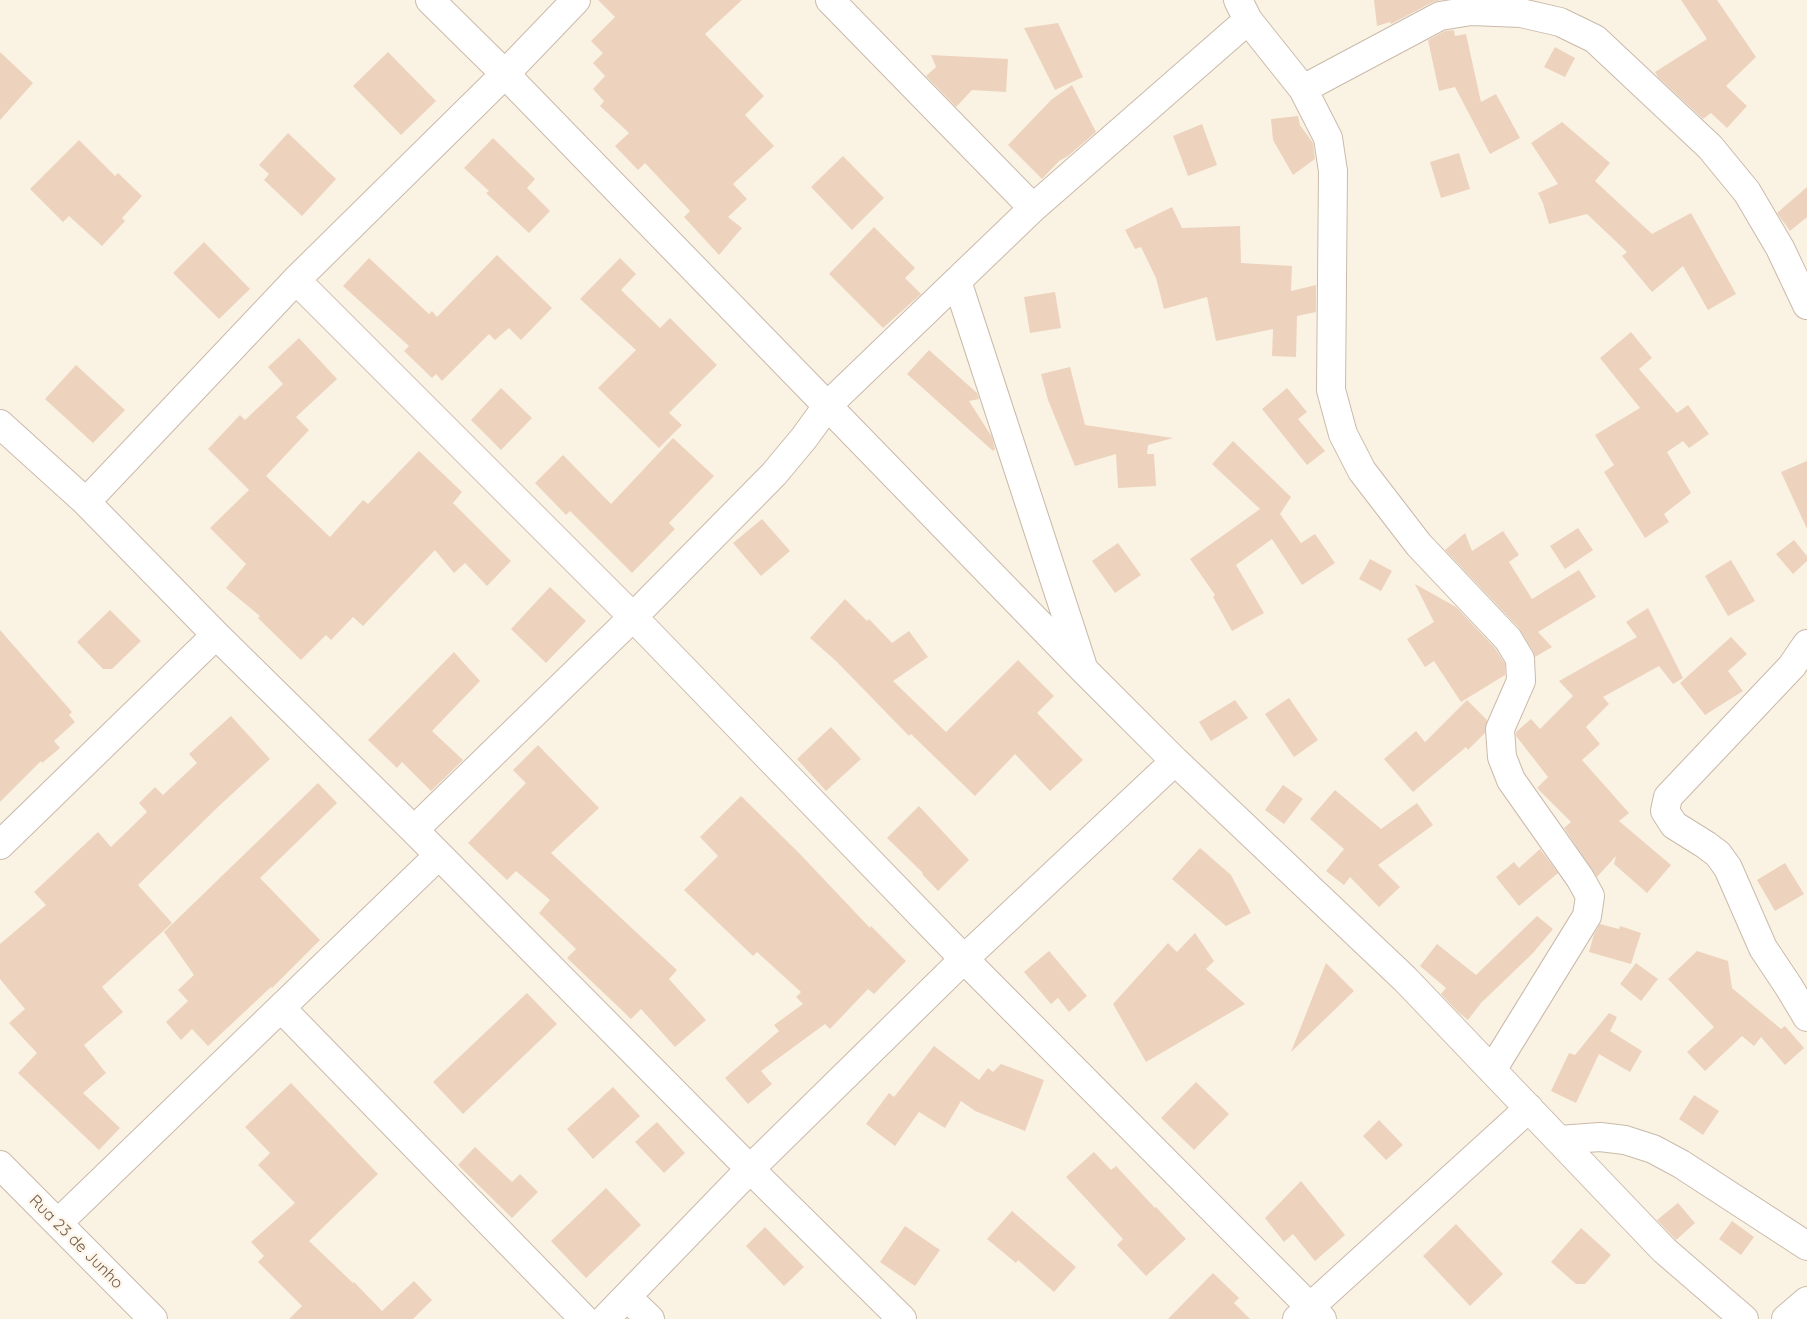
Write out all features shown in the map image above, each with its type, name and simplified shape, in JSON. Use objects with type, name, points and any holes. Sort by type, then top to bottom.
[{"type":"street","points":[[430,0],[505,74],[1084,670],[1175,760],[1405,979],[1664,1250],[1744,1319]]},
{"type":"street","points":[[86,502],[296,280],[505,74],[576,0]]},
{"type":"street","points":[[830,0],[1033,208]]},
{"type":"street","points":[[414,830],[633,617],[774,474],[828,405],[1243,10],[1303,89],[1328,138],[1333,171],[1331,216],[1331,390],[1343,434],[1362,471],[1419,544],[1508,639],[1520,658],[1520,681],[1500,729],[1502,757],[1511,780],[1580,878],[1590,896],[1587,916],[1492,1070]]},
{"type":"street","points":[[1303,89],[1440,16],[1471,11],[1521,13],[1560,22],[1595,39],[1710,148],[1747,192],[1780,248],[1807,306]]},
{"type":"street","points":[[296,280],[633,617],[1310,1315],[1529,1108]]},
{"type":"street","points":[[957,281],[1084,670]]},
{"type":"street","points":[[0,424],[86,502],[216,635],[414,830],[750,1169],[902,1319]]},
{"type":"street","points":[[0,845],[216,635]]},
{"type":"street","points":[[1807,644],[1792,666],[1668,797],[1665,811],[1674,825],[1718,854],[1728,868],[1763,948],[1790,987],[1807,1017]]},
{"type":"street","points":[[605,1319],[750,1169],[964,959],[1175,760]]},
{"type":"street","points":[[58,1223],[438,856]]},
{"type":"street","points":[[280,1008],[584,1319]]},
{"type":"street","points":[[1559,1140],[1600,1137],[1625,1140],[1653,1149],[1681,1164],[1807,1246]]},
{"type":"street","name":"Rua 23 de Junho","points":[[0,1165],[152,1319]]},
{"type":"street","points":[[627,1296],[650,1319]]},
{"type":"street","points":[[1786,1319],[1807,1300]]},
{"type":"building","points":[[598,0],[742,0],[705,34],[764,96],[745,115],[774,146],[733,184],[747,199],[728,217],[742,228],[719,255],[684,217],[690,211],[645,163],[638,170],[615,146],[629,133],[600,106],[604,101],[593,89],[605,76],[593,63],[603,53],[591,41],[615,17]]},
{"type":"building","points":[[1374,0],[1441,0],[1433,2],[1391,24],[1390,22],[1377,26]]},
{"type":"building","points":[[1681,0],[1717,0],[1756,57],[1726,86],[1747,106],[1727,128],[1711,113],[1703,119],[1655,72],[1707,39]]},
{"type":"building","points":[[1058,23],[1083,77],[1055,90],[1024,28]]},
{"type":"building","points":[[1454,30],[1455,36],[1466,34],[1481,102],[1496,94],[1520,138],[1490,154],[1455,87],[1439,91],[1428,40],[1445,31]]},
{"type":"building","points":[[1555,47],[1575,58],[1565,77],[1544,67]]},
{"type":"building","points":[[0,52],[33,83],[0,120]]},
{"type":"building","points":[[388,52],[436,101],[401,135],[353,86]]},
{"type":"building","points":[[931,55],[1008,59],[1006,92],[972,90],[956,107],[926,76],[936,67]]},
{"type":"building","points":[[1072,85],[1096,132],[1068,156],[1059,161],[1042,179],[1008,145],[1051,100]]},
{"type":"building","points":[[1298,116],[1300,125],[1313,143],[1315,159],[1293,175],[1273,140],[1271,119]]},
{"type":"building","points":[[1562,122],[1610,163],[1595,181],[1652,234],[1691,213],[1736,294],[1708,310],[1683,266],[1652,292],[1622,256],[1627,252],[1587,214],[1549,224],[1538,193],[1558,184],[1531,143]]},
{"type":"building","points":[[1202,124],[1217,165],[1188,176],[1173,136]]},
{"type":"building","points":[[288,133],[336,179],[302,216],[264,180],[269,174],[259,165]]},
{"type":"building","points":[[493,138],[535,179],[527,188],[550,211],[529,233],[486,193],[489,191],[464,168]]},
{"type":"building","points":[[79,140],[115,176],[118,173],[142,196],[122,218],[125,221],[102,246],[69,216],[63,222],[30,189]]},
{"type":"building","points":[[1459,153],[1470,189],[1441,198],[1430,162]]},
{"type":"building","points":[[843,156],[884,198],[852,230],[811,187]]},
{"type":"building","points":[[1807,187],[1807,217],[1790,231],[1777,213]]},
{"type":"building","points":[[1172,207],[1182,228],[1240,226],[1241,263],[1292,266],[1291,291],[1316,285],[1316,312],[1297,316],[1296,357],[1272,356],[1273,329],[1216,341],[1207,297],[1164,309],[1156,278],[1141,247],[1135,249],[1125,230]]},
{"type":"building","points":[[874,227],[915,268],[905,278],[921,294],[883,328],[829,274]]},
{"type":"building","points":[[204,242],[250,289],[219,319],[173,273]]},
{"type":"building","points":[[497,255],[552,308],[521,340],[509,328],[495,340],[489,334],[442,381],[436,374],[432,378],[404,351],[409,346],[343,286],[369,258],[429,314],[432,311],[437,317]]},
{"type":"building","points":[[620,258],[636,274],[621,290],[660,328],[670,318],[717,365],[669,413],[682,425],[659,448],[598,388],[636,350],[580,299]]},
{"type":"building","points":[[1055,292],[1061,328],[1030,333],[1024,297]]},
{"type":"building","points":[[1631,332],[1652,358],[1639,369],[1677,413],[1688,405],[1709,434],[1689,448],[1683,441],[1667,452],[1691,493],[1664,514],[1669,522],[1645,538],[1604,472],[1614,465],[1595,435],[1640,408],[1600,358]]},
{"type":"building","points":[[299,338],[337,379],[296,417],[309,430],[266,476],[330,537],[363,500],[368,504],[419,451],[462,492],[453,503],[511,561],[487,586],[465,563],[454,573],[435,550],[363,626],[353,617],[331,640],[326,635],[301,660],[258,618],[260,616],[226,588],[246,564],[210,528],[249,490],[208,449],[240,415],[245,420],[283,384],[268,367]]},
{"type":"building","points":[[929,350],[977,393],[979,399],[969,401],[992,437],[995,449],[993,451],[907,374]]},
{"type":"building","points":[[76,365],[125,410],[93,443],[45,399]]},
{"type":"building","points":[[1070,367],[1085,425],[1173,438],[1148,445],[1147,454],[1154,454],[1156,486],[1118,488],[1116,454],[1075,466],[1048,400],[1041,374]]},
{"type":"building","points":[[501,388],[532,418],[501,450],[471,420]]},
{"type":"building","points":[[1287,388],[1307,412],[1298,419],[1325,451],[1307,465],[1262,409]]},
{"type":"building","points":[[673,438],[714,476],[669,523],[675,529],[632,573],[570,511],[566,515],[535,483],[563,455],[611,504]]},
{"type":"building","points":[[1233,441],[1291,497],[1280,514],[1301,543],[1315,534],[1335,563],[1302,585],[1272,539],[1236,565],[1264,613],[1232,631],[1213,597],[1215,595],[1190,559],[1260,509],[1212,464]]},
{"type":"building","points":[[1807,461],[1807,529],[1781,472]]},
{"type":"building","points":[[762,519],[790,551],[761,576],[733,543]]},
{"type":"building","points":[[1578,528],[1593,550],[1565,569],[1550,546]]},
{"type":"building","points":[[1503,531],[1519,555],[1509,562],[1532,599],[1579,570],[1596,597],[1538,632],[1552,647],[1535,657],[1519,628],[1445,550],[1465,533],[1472,551]]},
{"type":"building","points":[[1794,540],[1807,556],[1807,561],[1793,574],[1776,554]]},
{"type":"building","points":[[1118,543],[1141,575],[1115,593],[1092,561]]},
{"type":"building","points":[[1370,559],[1392,571],[1381,591],[1359,579]]},
{"type":"building","points":[[1731,560],[1755,601],[1728,616],[1705,576]]},
{"type":"building","points":[[1415,584],[1456,607],[1495,648],[1505,664],[1505,675],[1461,702],[1434,661],[1425,667],[1407,639],[1434,622]]},
{"type":"building","points":[[550,587],[586,621],[546,663],[511,629]]},
{"type":"building","points":[[845,599],[867,621],[869,619],[892,643],[909,631],[928,657],[893,681],[946,732],[1018,660],[1054,696],[1037,713],[1083,760],[1050,791],[1015,754],[975,796],[911,734],[909,736],[836,661],[810,638]]},
{"type":"building","points":[[1648,608],[1683,678],[1673,684],[1659,666],[1603,697],[1609,704],[1586,727],[1600,744],[1582,760],[1629,813],[1619,821],[1671,865],[1647,893],[1614,864],[1616,856],[1597,877],[1564,828],[1571,822],[1537,788],[1548,777],[1516,736],[1516,732],[1531,719],[1540,729],[1573,696],[1559,681],[1637,637],[1626,622]]},
{"type":"building","points":[[110,610],[141,641],[112,669],[103,669],[77,642]]},
{"type":"building","points":[[0,630],[72,712],[69,715],[75,722],[54,741],[60,748],[42,763],[41,761],[0,802]]},
{"type":"building","points":[[1731,637],[1747,654],[1728,671],[1743,691],[1705,715],[1680,683]]},
{"type":"building","points":[[454,652],[480,681],[432,731],[463,760],[431,791],[402,762],[397,768],[368,740]]},
{"type":"building","points":[[1289,698],[1318,740],[1294,757],[1265,714]]},
{"type":"building","points":[[1235,700],[1248,718],[1211,741],[1199,722]]},
{"type":"building","points":[[1467,700],[1487,720],[1485,733],[1468,750],[1466,747],[1413,792],[1384,759],[1416,731],[1425,742]]},
{"type":"building","points":[[231,716],[270,759],[138,885],[172,923],[102,987],[123,1012],[84,1045],[106,1073],[83,1093],[120,1128],[99,1150],[18,1073],[37,1053],[9,1023],[25,1009],[0,979],[0,944],[46,905],[34,892],[98,832],[111,847],[147,812],[139,803],[155,787],[163,795],[197,763],[189,754]]},
{"type":"building","points":[[831,727],[861,759],[826,791],[797,759]]},
{"type":"building","points":[[538,745],[599,808],[551,853],[677,970],[669,979],[706,1020],[675,1047],[641,1009],[631,1019],[567,958],[576,949],[539,913],[550,900],[516,871],[507,880],[468,843],[526,783],[513,770]]},
{"type":"building","points":[[318,783],[337,803],[260,878],[320,940],[272,988],[208,1046],[192,1029],[181,1040],[166,1022],[188,1001],[178,990],[194,975],[164,932]]},
{"type":"building","points":[[1283,785],[1303,799],[1284,824],[1265,810]]},
{"type":"building","points":[[1335,790],[1381,829],[1417,803],[1433,825],[1378,865],[1400,887],[1379,907],[1350,877],[1344,885],[1326,871],[1344,849],[1310,819]]},
{"type":"building","points":[[741,796],[799,853],[870,928],[871,926],[906,961],[874,994],[868,989],[830,1029],[825,1024],[761,1071],[772,1084],[748,1104],[725,1078],[779,1031],[774,1025],[803,1004],[796,997],[801,992],[757,952],[753,956],[684,890],[718,856],[700,837]]},
{"type":"building","points":[[919,806],[969,860],[938,891],[923,873],[887,838]]},
{"type":"building","points":[[1200,848],[1231,875],[1251,913],[1226,926],[1172,879]]},
{"type":"building","points":[[1540,849],[1558,873],[1519,906],[1496,877],[1514,862],[1519,868]]},
{"type":"building","points":[[1785,863],[1804,894],[1775,911],[1757,880]]},
{"type":"building","points":[[1537,916],[1553,929],[1533,953],[1481,1003],[1468,1020],[1441,994],[1446,988],[1420,966],[1437,944],[1476,975]]},
{"type":"building","points":[[1600,924],[1619,929],[1620,926],[1641,933],[1631,964],[1589,952],[1594,934]]},
{"type":"building","points":[[1195,933],[1214,961],[1206,969],[1245,1004],[1146,1062],[1113,1004],[1168,943],[1177,952]]},
{"type":"building","points":[[1049,951],[1087,996],[1069,1012],[1058,998],[1051,1004],[1024,972]]},
{"type":"building","points":[[1697,951],[1728,961],[1732,988],[1781,1029],[1785,1026],[1804,1048],[1785,1065],[1761,1037],[1754,1046],[1742,1036],[1705,1071],[1687,1052],[1714,1027],[1668,979]]},
{"type":"building","points":[[1326,963],[1354,991],[1291,1052]]},
{"type":"building","points":[[1636,963],[1658,979],[1641,1001],[1620,984]]},
{"type":"building","points":[[527,993],[557,1024],[463,1114],[433,1082]]},
{"type":"building","points":[[1609,1013],[1617,1017],[1610,1031],[1642,1051],[1630,1072],[1599,1054],[1576,1103],[1551,1091],[1569,1053],[1575,1055]]},
{"type":"building","points":[[934,1046],[979,1080],[988,1068],[993,1072],[1001,1064],[1044,1080],[1025,1131],[975,1111],[961,1101],[945,1128],[919,1112],[895,1146],[866,1124],[889,1093],[894,1097]]},
{"type":"building","points":[[1196,1082],[1229,1114],[1194,1150],[1161,1118]]},
{"type":"building","points":[[291,1083],[378,1174],[309,1241],[354,1282],[382,1311],[414,1281],[432,1300],[413,1319],[289,1319],[302,1306],[258,1262],[264,1256],[251,1242],[295,1203],[258,1165],[270,1153],[245,1127]]},
{"type":"building","points":[[613,1087],[640,1116],[593,1159],[567,1129]]},
{"type":"building","points":[[1694,1095],[1719,1111],[1703,1135],[1679,1119]]},
{"type":"building","points":[[1379,1120],[1403,1145],[1386,1160],[1363,1136]]},
{"type":"building","points":[[657,1122],[685,1153],[664,1173],[635,1142]]},
{"type":"building","points":[[475,1147],[512,1182],[520,1174],[538,1192],[512,1218],[458,1165]]},
{"type":"building","points":[[1094,1152],[1111,1170],[1116,1166],[1186,1239],[1146,1276],[1117,1245],[1123,1239],[1066,1177]]},
{"type":"building","points":[[1301,1181],[1345,1235],[1315,1261],[1293,1234],[1284,1242],[1265,1218]]},
{"type":"building","points":[[606,1188],[641,1225],[586,1278],[551,1241]]},
{"type":"building","points":[[1678,1203],[1695,1223],[1676,1240],[1657,1220]]},
{"type":"building","points":[[1012,1211],[1076,1267],[1054,1292],[1018,1260],[1016,1263],[987,1239]]},
{"type":"building","points":[[1732,1221],[1754,1237],[1741,1255],[1719,1239]]},
{"type":"building","points":[[1456,1224],[1503,1274],[1470,1306],[1423,1256]]},
{"type":"building","points":[[905,1226],[940,1250],[915,1286],[880,1262]]},
{"type":"building","points":[[765,1227],[804,1267],[784,1286],[746,1246]]},
{"type":"building","points":[[1581,1228],[1611,1255],[1585,1284],[1576,1284],[1551,1262]]},
{"type":"building","points":[[1213,1273],[1239,1298],[1234,1303],[1250,1319],[1168,1319]]}]
